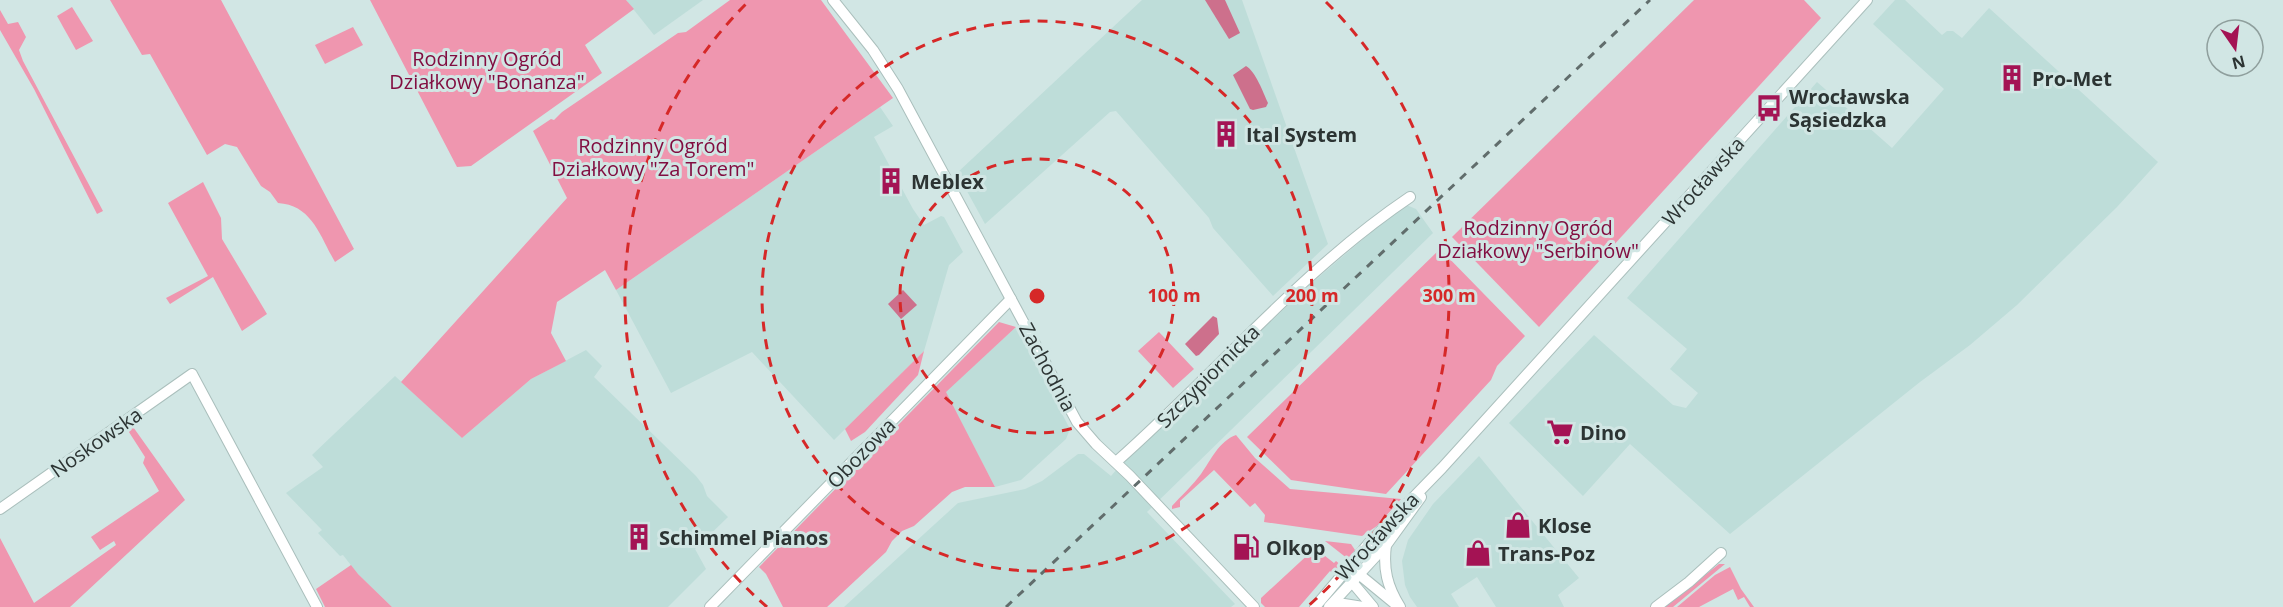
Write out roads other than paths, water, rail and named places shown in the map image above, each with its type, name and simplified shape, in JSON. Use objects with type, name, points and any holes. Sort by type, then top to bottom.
[{"type":"street","name":"Zachodnia","points":[[833,0],[873,50],[892,79],[1077,422],[1254,607]]},
{"type":"street","name":"Wrocławska","points":[[1315,607],[1348,566],[1442,468],[1867,0]]},
{"type":"street","name":"Szczypiornicka","points":[[1116,462],[1174,410],[1298,288],[1365,230],[1410,197]]},
{"type":"street","name":"Obozowa","points":[[710,607],[1011,299]]},
{"type":"street","name":"Noskowska","points":[[0,509],[192,374],[317,607]]},
{"type":"street","name":"Wrocławska","points":[[1329,607],[1387,544],[1442,468]]},
{"type":"street","points":[[1387,544],[1385,575],[1389,589],[1399,607]]},
{"type":"street","points":[[1656,607],[1689,582],[1721,553]]},
{"type":"street","points":[[1348,566],[1373,607]]},
{"type":"street","points":[[1356,578],[1399,607]]},
{"type":"street","points":[[1329,607],[1344,604],[1363,607]]},
{"type":"railway","points":[[1006,607],[1650,0]]},
{"type":"place","name":"Pro-Met","points":[[2012,78]]},
{"type":"place","name":"Wrocławska Sąsiedzka","points":[[1769,108]]},
{"type":"place","name":"Ital System","points":[[1226,134]]},
{"type":"place","name":"Meblex","points":[[891,181]]},
{"type":"place","name":"Dino","points":[[1560,432]]},
{"type":"place","name":"Klose","points":[[1518,525]]},
{"type":"place","name":"Schimmel Pianos","points":[[639,537]]},
{"type":"place","name":"Olkop","points":[[1246,547]]},
{"type":"place","name":"Trans-Poz","points":[[1478,553]]},
{"type":"park label","name":"Rodzinny Ogród Działkowy \"Bonanza\"","points":[[487,70]]},
{"type":"park label","name":"Rodzinny Ogród Działkowy \"Za Torem\"","points":[[653,156]]},
{"type":"park label","name":"Rodzinny Ogród Działkowy \"Serbinów\"","points":[[1538,238]]}]
